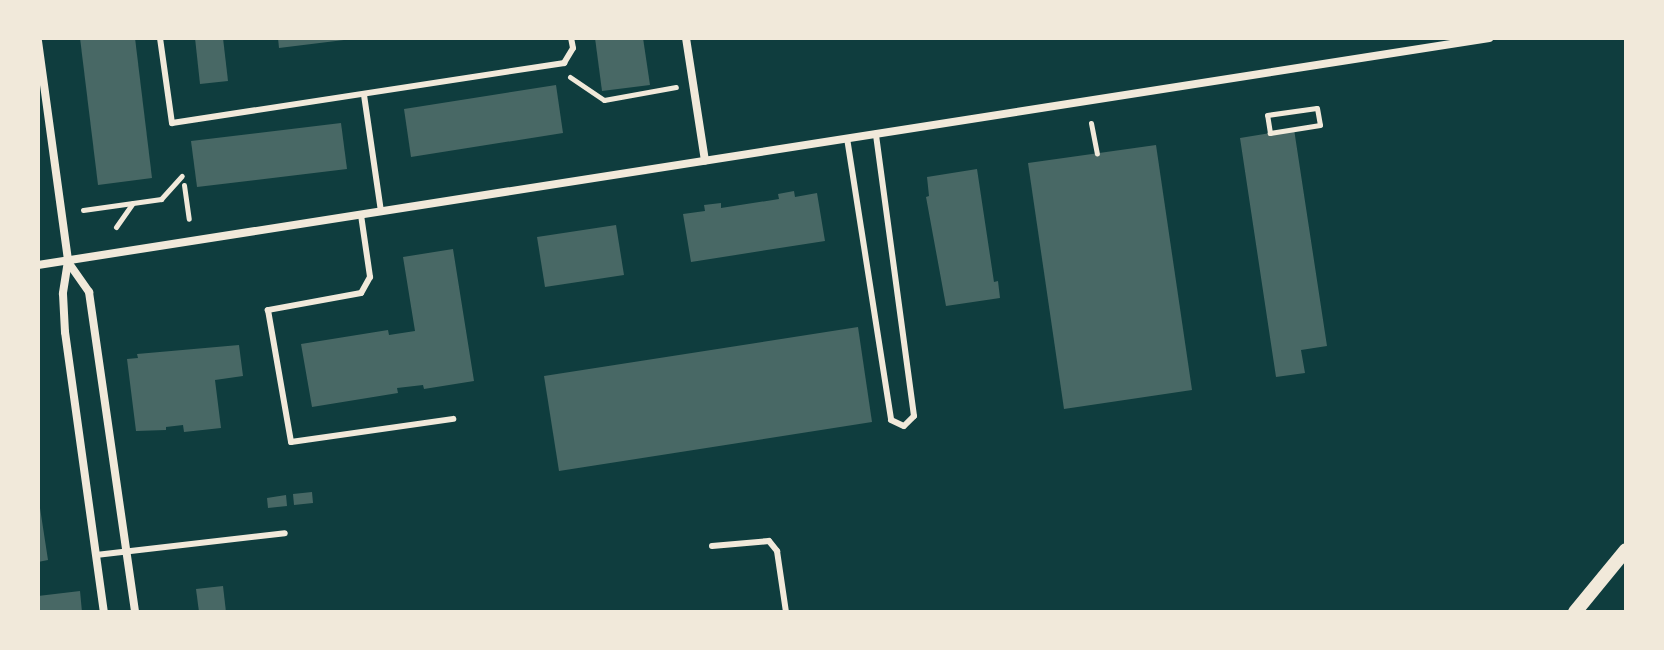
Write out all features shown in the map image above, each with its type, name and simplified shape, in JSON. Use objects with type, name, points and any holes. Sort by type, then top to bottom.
[{"type":"street","points":[[686,38],[705,161]]},
{"type":"street","points":[[38,265],[1489,38]]},
{"type":"street","points":[[38,41],[68,261],[63,294],[65,332],[104,612]]},
{"type":"street","points":[[68,261],[89,292],[135,612]]},
{"type":"street","points":[[1575,612],[1626,550]]},
{"type":"lane","points":[[160,38],[172,123],[564,63],[573,48],[571,38]]},
{"type":"lane","points":[[364,95],[381,212]]},
{"type":"lane","points":[[847,138],[891,420],[904,426],[914,416],[876,134]]},
{"type":"lane","points":[[361,215],[370,277],[361,293],[268,310],[291,442],[453,419]]},
{"type":"lane","points":[[96,555],[285,533]]},
{"type":"lane","points":[[712,546],[769,541],[777,551],[786,612]]},
{"type":"path","points":[[564,63],[565,73],[604,100],[678,87]]},
{"type":"path","points":[[1317,108],[1320,125],[1270,133],[1267,115],[1317,108]]},
{"type":"path","points":[[1091,123],[1097,153]]},
{"type":"path","points":[[83,210],[161,199],[182,176]]},
{"type":"path","points":[[184,185],[189,219]]},
{"type":"path","points":[[116,227],[134,202]]},
{"type":"building","points":[[80,38],[135,38],[152,178],[98,185]]},
{"type":"building","points":[[195,38],[223,38],[228,81],[200,84]]},
{"type":"building","points":[[278,38],[344,38],[344,40],[279,48]]},
{"type":"building","points":[[595,38],[643,38],[650,85],[602,91]]},
{"type":"building","points":[[556,85],[563,133],[411,157],[404,109]]},
{"type":"building","points":[[341,123],[347,169],[197,187],[191,141]]},
{"type":"building","points":[[1294,129],[1327,346],[1301,350],[1305,373],[1276,377],[1240,138]]},
{"type":"building","points":[[1156,145],[1192,390],[1064,409],[1028,163]]},
{"type":"building","points":[[977,169],[994,282],[998,281],[1000,298],[946,306],[926,197],[929,196],[927,177]]},
{"type":"building","points":[[794,191],[795,197],[817,193],[825,241],[691,262],[683,214],[705,211],[704,205],[721,203],[721,208],[779,199],[778,194]]},
{"type":"building","points":[[616,225],[624,275],[545,287],[537,237]]},
{"type":"building","points":[[453,249],[474,381],[424,389],[423,385],[397,388],[398,393],[312,407],[301,344],[388,330],[389,335],[415,331],[403,257]]},
{"type":"building","points":[[858,327],[872,422],[559,471],[544,376]]},
{"type":"building","points":[[239,345],[243,376],[215,380],[221,428],[184,432],[183,425],[166,427],[166,430],[136,431],[127,359],[138,358],[137,354]]},
{"type":"building","points":[[312,492],[313,503],[294,505],[293,494]]},
{"type":"building","points":[[38,495],[48,560],[38,562]]},
{"type":"building","points":[[286,495],[287,506],[268,508],[267,498]]},
{"type":"building","points":[[223,586],[226,612],[199,612],[196,589]]},
{"type":"building","points":[[80,591],[82,612],[38,612],[38,596]]}]
